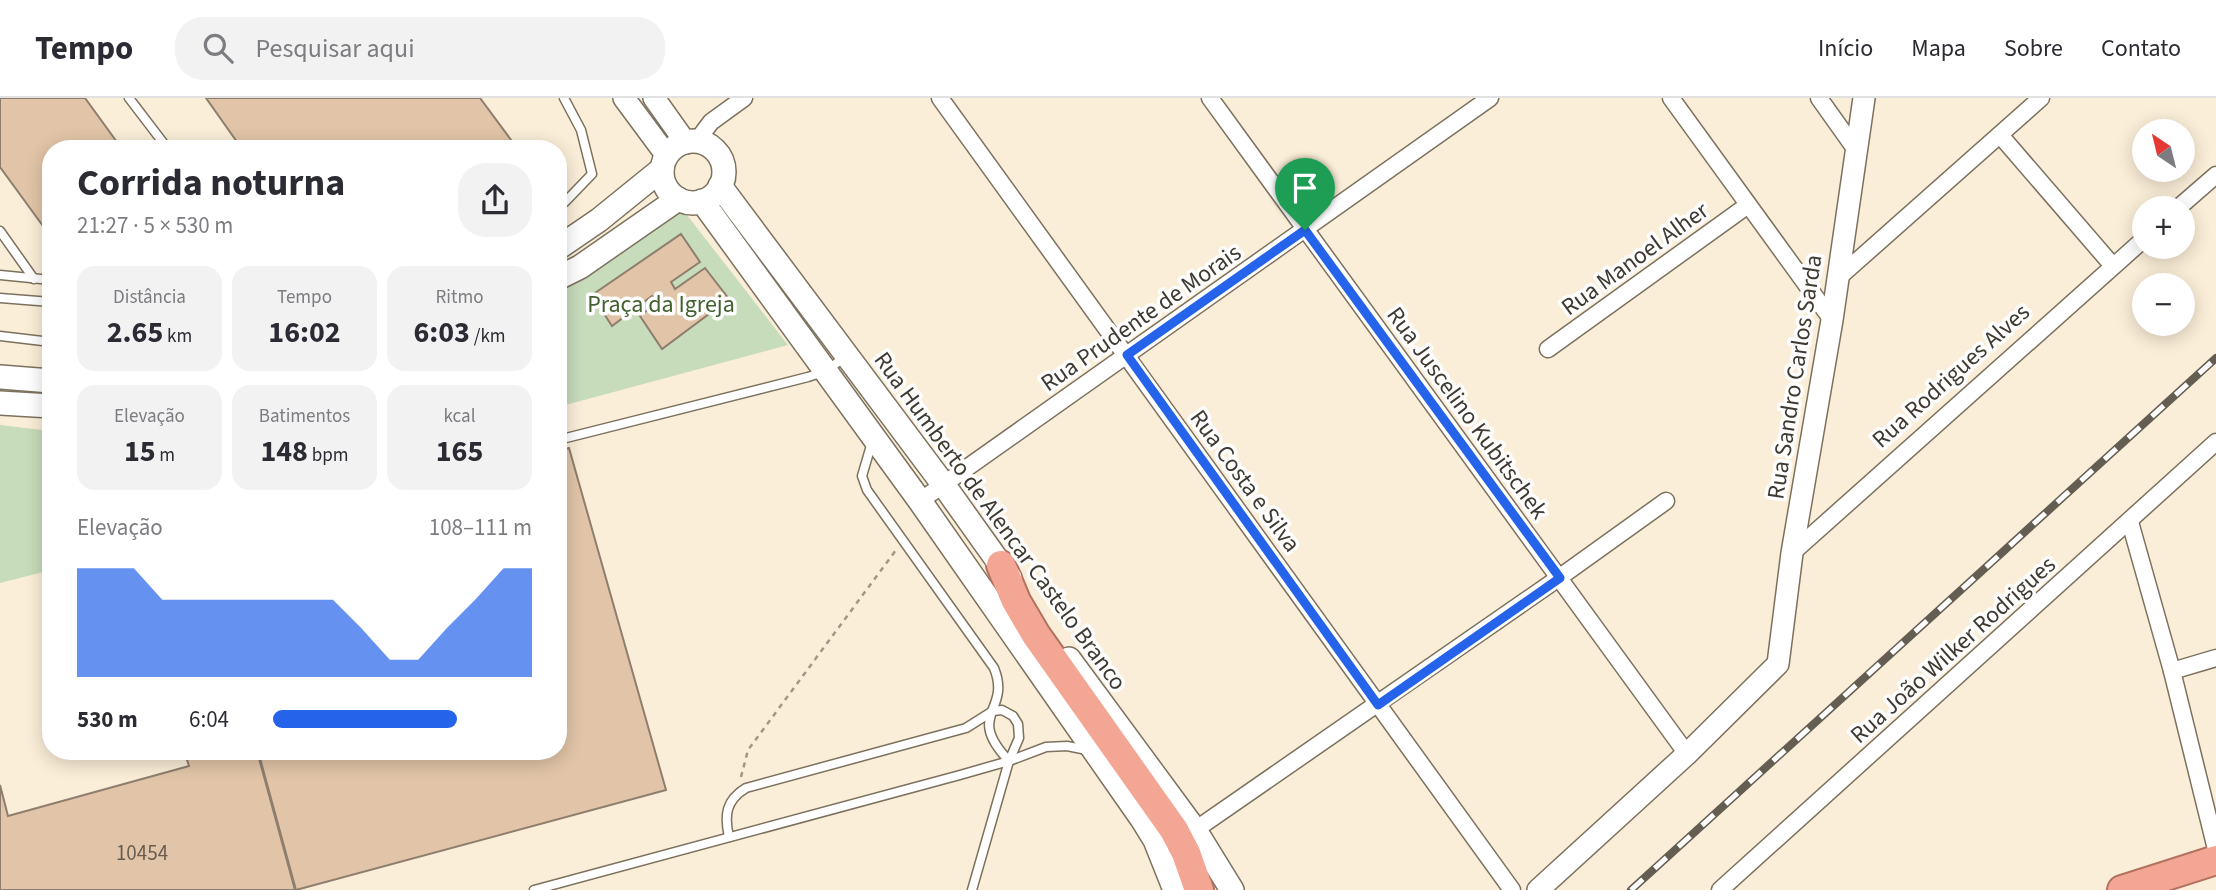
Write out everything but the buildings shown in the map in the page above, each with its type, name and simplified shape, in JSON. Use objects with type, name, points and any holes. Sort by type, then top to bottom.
[{"type":"highway","points":[[1000,565],[1016,601],[1036,635],[1174,830],[1186,853],[1199,890]]},
{"type":"highway","points":[[2122,890],[2216,860]]},
{"type":"main road","points":[[567,242],[599,220],[678,152],[710,147],[720,158],[723,172],[711,194],[694,203],[678,200],[667,190],[678,152]]},
{"type":"main road","points":[[711,194],[825,371],[920,501],[1155,840],[1175,890]]},
{"type":"main road","name":"Rua Humberto de Alencar Castelo Branco","points":[[711,194],[847,355],[1195,831],[1233,890]]},
{"type":"main road","points":[[567,274],[678,200]]},
{"type":"main road","points":[[0,376],[42,380]]},
{"type":"main road","points":[[0,403],[42,405]]},
{"type":"street","points":[[624,98],[678,152]]},
{"type":"street","points":[[654,98],[678,152]]},
{"type":"street","points":[[678,152],[711,122],[744,98]]},
{"type":"street","name":"Rua Costa e Silva","points":[[940,98],[1512,890]]},
{"type":"street","name":"Rua Juscelino Kubitschek","points":[[1210,98],[1687,754]]},
{"type":"street","name":"Rua Prudente de Morais","points":[[920,501],[1490,98]]},
{"type":"street","points":[[1671,98],[1832,320]]},
{"type":"street","points":[[1819,98],[1856,150]]},
{"type":"street","name":"Rua Sandro Carlos Sarda","points":[[1687,754],[1778,664],[1864,98]]},
{"type":"street","points":[[1838,278],[2041,98]]},
{"type":"street","points":[[2000,135],[2113,266]]},
{"type":"street","points":[[2192,196],[2216,175]]},
{"type":"street","name":"Rua Manoel Alher","points":[[1548,349],[1748,205]]},
{"type":"street","name":"Rua Rodrigues Alves","points":[[1793,553],[2132,249]]},
{"type":"street","name":"Rua João Wilker Rodrigues","points":[[1720,890],[2216,442]]},
{"type":"street","points":[[1195,831],[1560,578],[1665,501]]},
{"type":"street","points":[[2130,522],[2172,671],[2216,849]]},
{"type":"street","points":[[2172,671],[2216,658]]},
{"type":"street","points":[[1538,890],[1687,754]]},
{"type":"lane","points":[[129,98],[161,140]]},
{"type":"lane","points":[[564,98],[581,130],[592,174],[567,200]]},
{"type":"lane","points":[[0,231],[34,279]]},
{"type":"lane","points":[[0,275],[42,279]]},
{"type":"lane","points":[[0,298],[42,301]]},
{"type":"lane","points":[[0,336],[42,341]]},
{"type":"lane","points":[[567,438],[825,371],[847,355]]},
{"type":"lane","points":[[873,437],[864,468],[864,483],[994,667],[999,692],[989,713],[991,739],[1009,761]]},
{"type":"lane","points":[[729,837],[727,808],[737,794],[757,785],[967,728],[989,713],[1004,710],[1018,724],[1019,738],[1009,761],[972,890]]},
{"type":"lane","points":[[534,890],[1009,761],[1037,749],[1056,745],[1094,751]]},
{"type":"path","points":[[737,794],[748,750],[904,542]]},
{"type":"green space","name":"Praça da Igreja","points":[[680,206],[788,345],[567,405],[567,273]]},
{"type":"green space","points":[[0,425],[42,430],[42,572],[0,583]]},
{"type":"railway","points":[[1631,890],[2216,358]]},
{"type":"route","points":[[1305,230],[1560,578],[1378,705],[1127,355],[1305,230]]}]
